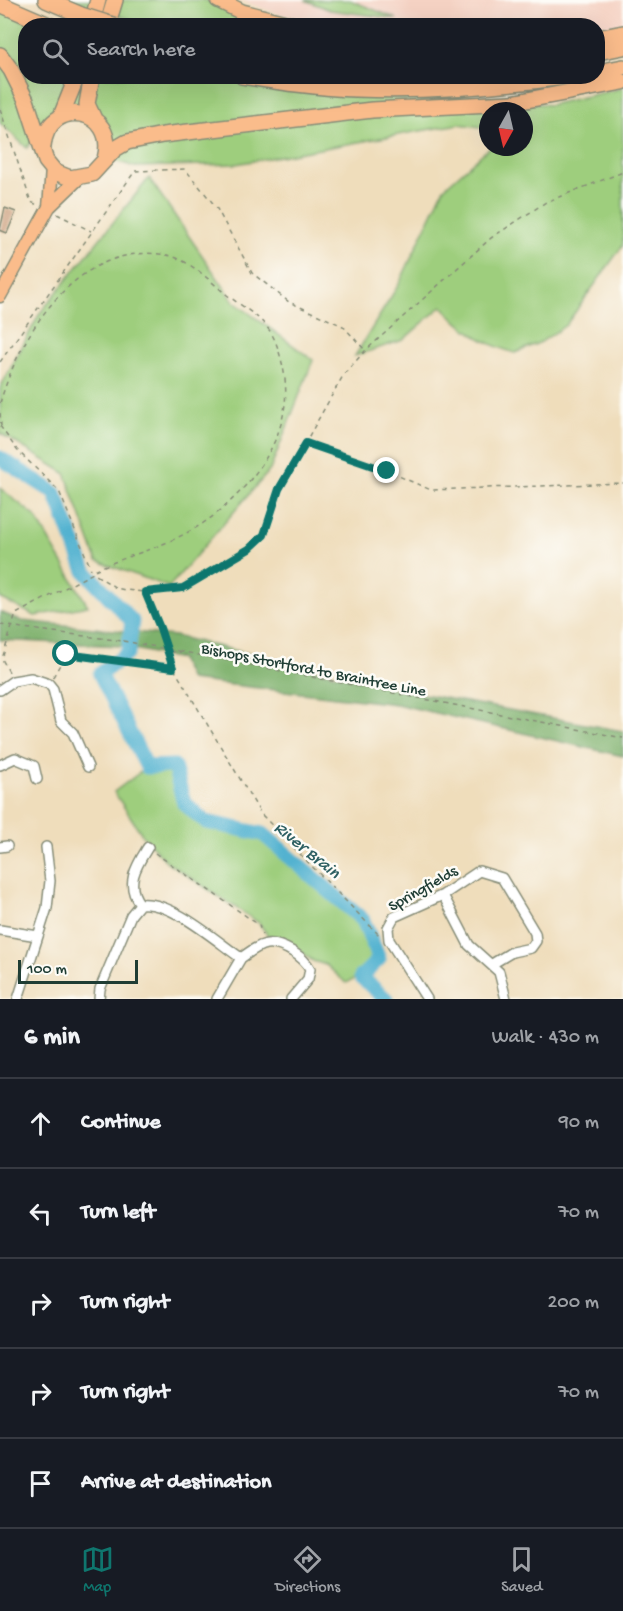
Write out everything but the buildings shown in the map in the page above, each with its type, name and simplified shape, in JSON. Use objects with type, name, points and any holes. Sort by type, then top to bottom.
[{"type":"highway","points":[[46,0],[82,18]]},
{"type":"highway","points":[[87,18],[98,0]]},
{"type":"highway","points":[[109,18],[115,0]]},
{"type":"highway","points":[[218,0],[242,12],[266,18]]},
{"type":"highway","points":[[0,4],[32,18]]},
{"type":"highway","points":[[605,36],[623,33]]},
{"type":"highway","points":[[605,50],[623,47]]},
{"type":"highway","points":[[0,55],[11,70],[26,100],[42,149],[52,169],[64,176],[79,178],[96,171],[105,159],[127,142],[163,135],[372,110],[511,103],[623,82]]},
{"type":"highway","points":[[605,70],[623,67]]},
{"type":"highway","points":[[42,149],[47,130],[61,116],[73,84]]},
{"type":"highway","points":[[91,84],[87,104],[107,138],[105,159]]},
{"type":"highway","points":[[297,84],[324,88],[410,90],[499,84]]},
{"type":"highway","points":[[61,116],[82,114],[94,119]]},
{"type":"main road","points":[[48,208],[52,169]]},
{"type":"main road","points":[[0,296],[48,208],[79,178]]},
{"type":"street","points":[[0,690],[13,681],[31,678],[49,684],[53,689],[61,721],[73,733],[88,767]]},
{"type":"street","points":[[0,765],[15,758],[34,766],[37,779]]},
{"type":"street","points":[[18,999],[47,908],[50,881],[46,847]]},
{"type":"street","points":[[140,904],[135,898],[132,879],[148,847]]},
{"type":"street","name":"Springfields","points":[[427,999],[389,940],[388,928],[394,917],[442,895],[479,871],[502,878],[536,933],[536,941],[531,948],[512,952],[492,964]]},
{"type":"street","points":[[442,895],[469,945],[499,972],[506,999]]},
{"type":"street","points":[[99,999],[100,989],[131,915],[140,904],[148,903],[165,907],[241,958]]},
{"type":"street","points":[[0,930],[38,936]]},
{"type":"street","points":[[217,999],[241,958],[258,946],[279,944],[303,958],[310,969],[308,979],[291,999]]},
{"type":"path","points":[[0,109],[31,202],[48,208],[92,231]]},
{"type":"path","points":[[0,362],[135,171],[185,169],[216,207],[252,273],[289,302],[343,326],[365,351]]},
{"type":"path","points":[[0,413],[1,426],[17,450],[59,491],[92,572],[116,588],[145,592],[183,588],[249,549],[264,535],[279,489],[344,374],[365,351],[491,238],[546,202],[623,172]]},
{"type":"path","points":[[0,403],[7,378],[30,332],[70,285],[101,262],[128,256],[169,255],[191,266],[267,326],[278,346],[287,390],[281,427],[270,455],[223,508],[193,530],[144,553],[92,572],[16,614],[2,659],[13,681]]},
{"type":"path","points":[[306,443],[387,471],[431,490],[623,483]]},
{"type":"path","points":[[145,592],[173,668],[261,814],[378,933]]},
{"type":"path","name":"Bishops Stortford to Braintree Line","points":[[0,625],[14,625],[184,652],[623,738]]},
{"type":"path","points":[[168,652],[184,652]]},
{"type":"path","points":[[49,684],[66,654],[173,668]]},
{"type":"path","points":[[148,847],[258,925],[266,944]]},
{"type":"shaded area","points":[[239,0],[623,0],[623,26],[605,29],[605,18],[298,18]]},
{"type":"green space","points":[[70,0],[205,0],[253,18],[126,18]]},
{"type":"green space","points":[[305,0],[350,0],[395,18],[390,18],[330,10]]},
{"type":"green space","points":[[0,10],[20,18],[18,84],[259,84],[392,98],[488,97],[526,102],[479,102],[479,127],[459,124],[236,164],[135,167],[113,160],[113,142],[109,129],[85,109],[41,127],[27,148],[0,123]]},
{"type":"green space","points":[[623,88],[623,245],[566,325],[541,342],[515,353],[475,335],[442,306],[403,340],[355,356],[399,284],[444,188],[480,156],[533,156],[533,103],[549,105]]},
{"type":"green space","points":[[149,178],[234,302],[313,360],[270,470],[169,587],[97,561],[65,473],[0,433],[0,388],[40,313]]},
{"type":"green space","points":[[0,488],[35,516],[88,606],[35,616],[0,598]]},
{"type":"green space","points":[[0,612],[22,621],[175,636],[396,689],[623,731],[623,756],[396,704],[190,680],[180,659],[121,646],[0,640]]},
{"type":"green space","points":[[174,766],[184,803],[206,822],[263,834],[363,920],[379,959],[361,977],[346,983],[326,965],[313,961],[281,937],[268,936],[259,923],[167,862],[143,836],[114,792],[147,767]]},
{"type":"waterway","name":"River Brain","points":[[0,458],[55,493],[85,571],[132,621],[128,653],[100,674],[147,767],[174,766],[184,803],[206,822],[263,834],[363,920],[379,959],[361,977],[386,999]]},
{"type":"route","points":[[66,654],[173,668],[145,592],[183,588],[249,549],[264,535],[279,489],[306,443],[387,471]]}]
